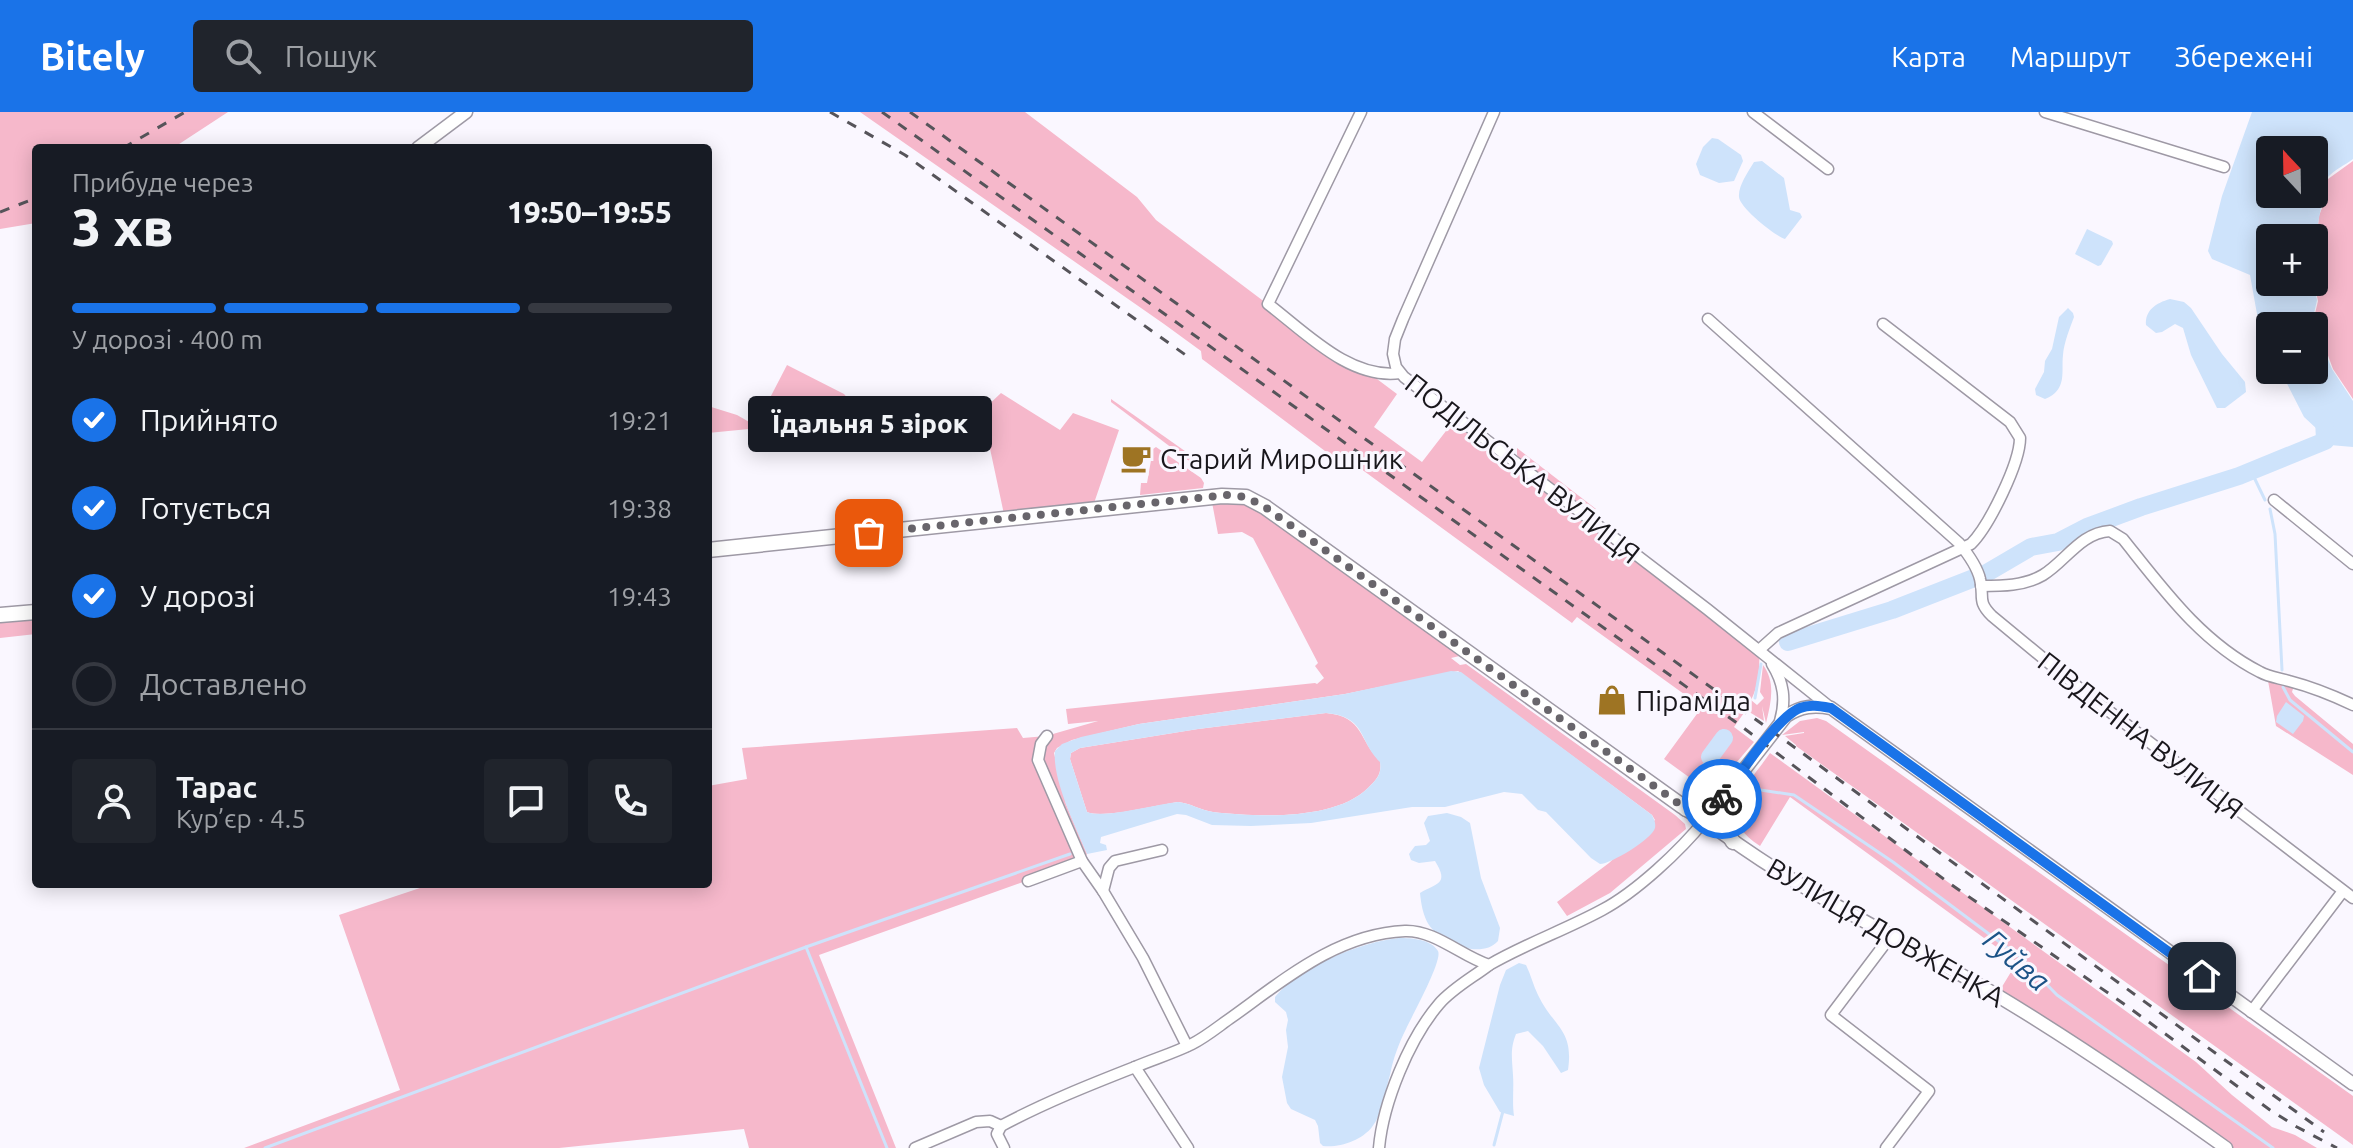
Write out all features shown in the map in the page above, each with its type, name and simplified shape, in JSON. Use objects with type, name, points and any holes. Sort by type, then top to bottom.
[{"type":"main road","name":"ВУЛИЦЯ ДОВЖЕНКА","points":[[712,550],[1226,495],[1246,497],[1265,507],[1705,820]]},
{"type":"main road","points":[[0,615],[32,612]]},
{"type":"main road","points":[[1686,809],[1711,803],[1726,793]]},
{"type":"main road","points":[[1726,793],[1723,821],[1733,842]]},
{"type":"street","points":[[423,144],[466,112]]},
{"type":"street","points":[[1361,112],[1268,304],[1345,361],[1375,373],[1400,373]]},
{"type":"street","name":"ПОДІЛЬСЬКА ВУЛИЦЯ","points":[[1494,112],[1395,339],[1394,360],[1400,373],[1831,708]]},
{"type":"street","points":[[1753,112],[1828,169]]},
{"type":"street","points":[[2045,112],[2224,167]]},
{"type":"street","points":[[1708,319],[1963,548]]},
{"type":"street","points":[[1779,724],[1784,704],[1783,686],[1763,653],[1772,636],[1974,541],[1990,518],[2018,456],[2020,438],[2015,428],[1883,324]]},
{"type":"street","points":[[2274,500],[2353,564]]},
{"type":"street","points":[[1981,586],[2011,585],[2038,578],[2083,541],[2106,531],[2115,532],[2181,612],[2223,647],[2267,675],[2324,692],[2353,705]]},
{"type":"street","name":"ПІВДЕННА ВУЛИЦЯ","points":[[1963,548],[1977,569],[1981,601],[1992,616],[2096,702],[2353,898]]},
{"type":"street","points":[[1379,1148],[1382,1127],[1404,1063],[1424,1027],[1446,997],[1489,965],[1624,897],[1687,841],[1779,724],[1792,712],[1817,706],[1831,708],[2353,1084]]},
{"type":"street","points":[[1047,736],[1041,744],[1038,760],[1082,861],[1143,958],[1187,1046]]},
{"type":"street","name":"ВУЛИЦЯ ДОВЖЕНКА","points":[[1705,820],[1733,842],[1890,937],[1997,995],[2139,1085],[2226,1148]]},
{"type":"street","points":[[1103,891],[1109,868],[1115,861],[1162,850]]},
{"type":"street","points":[[1028,881],[1082,861]]},
{"type":"street","points":[[2251,1012],[2343,891]]},
{"type":"street","points":[[1004,1148],[997,1134],[1001,1126],[1050,1101],[1187,1046],[1325,953],[1364,939],[1405,931],[1425,933],[1489,965]]},
{"type":"street","points":[[1886,1148],[1929,1091],[1831,1015],[1890,937]]},
{"type":"street","points":[[1135,1067],[1188,1148]]},
{"type":"street","points":[[915,1148],[976,1122],[990,1121],[1001,1126]]},
{"type":"shaded area","points":[[0,112],[228,112],[179,144],[32,144],[32,224],[0,229]]},
{"type":"shaded area","points":[[860,112],[1025,112],[1137,197],[1156,220],[1327,349],[1365,370],[1397,394],[1374,427],[1422,462],[1456,418],[1759,650],[1756,688],[1751,700],[1757,705],[1764,698],[1760,692],[1763,665],[1771,686],[1766,723],[1762,706],[1764,721],[1746,710],[1734,727],[1754,742],[1719,783],[1708,791],[1664,759],[1702,707],[1577,617],[1572,623],[1342,455],[1337,460],[1202,359],[1201,351],[1164,324]]},
{"type":"shaded area","points":[[2353,161],[2353,399],[2328,356],[2328,312],[2315,312],[2317,296],[2328,296],[2328,224],[2318,224],[2322,208],[2328,208],[2328,179]]},
{"type":"shaded area","points":[[787,365],[844,394],[850,401],[760,417]]},
{"type":"shaded area","points":[[1001,393],[1060,430],[1073,413],[1119,430],[1092,509],[1005,519],[982,411]]},
{"type":"shaded area","points":[[1111,399],[1209,468],[1210,473],[1201,470]]},
{"type":"shaded area","points":[[712,407],[758,423],[759,428],[712,433]]},
{"type":"shaded area","points":[[1156,447],[1201,478],[1203,488],[1140,495],[1141,483],[1147,483],[1153,449]]},
{"type":"shaded area","points":[[1517,448],[1596,509],[1589,511],[1520,459]]},
{"type":"shaded area","points":[[1239,496],[1468,654],[1451,658],[1460,665],[1466,664],[1675,815],[1686,829],[1610,893],[1567,916],[1557,902],[1609,863],[1655,820],[1458,671],[1345,694],[1139,724],[1072,740],[1054,753],[1066,804],[1087,854],[1082,861],[819,955],[896,1148],[749,1148],[744,1129],[559,1148],[244,1148],[400,1090],[339,915],[420,888],[712,888],[712,785],[747,779],[742,748],[1017,728],[1023,738],[1046,736],[1098,721],[1068,724],[1066,709],[1317,684],[1324,678],[1315,666],[1318,663],[1253,538],[1242,532],[1218,534],[1211,497]]},
{"type":"shaded area","points":[[32,612],[32,634],[0,638],[0,615]]},
{"type":"shaded area","points":[[2267,675],[2295,682],[2292,692],[2295,696],[2353,744],[2353,775],[2276,726]]},
{"type":"shaded area","points":[[1326,713],[1339,715],[1354,724],[1380,761],[1380,769],[1374,782],[1353,799],[1316,811],[1272,815],[1231,814],[1178,802],[1095,814],[1087,812],[1070,759],[1071,753],[1080,748]]},
{"type":"shaded area","points":[[1817,718],[1826,721],[2353,1096],[2353,1145],[1785,736],[1804,732],[1782,735],[1800,721]]},
{"type":"shaded area","points":[[1770,753],[2196,1062],[2272,1127],[2295,1135],[2317,1148],[2226,1148],[1997,995],[2017,962],[1790,797],[1760,846],[1746,835],[1738,823],[1736,812],[1744,790]]},
{"type":"water","points":[[2252,112],[2353,112],[2353,159],[2328,177],[2328,136],[2256,136],[2256,208],[2321,208],[2318,224],[2256,224],[2256,296],[2316,296],[2314,312],[2257,312],[2250,275],[2212,259],[2208,251],[2222,196]]},
{"type":"water","points":[[1712,138],[1741,155],[1743,161],[1734,181],[1719,183],[1700,175],[1696,164],[1703,147]]},
{"type":"water","points":[[1762,161],[1784,178],[1790,210],[1800,213],[1802,217],[1785,239],[1759,221],[1745,208],[1739,197],[1754,162]]},
{"type":"water","points":[[2087,229],[2112,241],[2101,265],[2075,254]]},
{"type":"water","points":[[2170,299],[2184,302],[2191,308],[2245,382],[2246,392],[2225,408],[2217,408],[2191,355],[2183,328],[2175,324],[2156,333],[2146,325],[2152,308]]},
{"type":"water","points":[[2068,308],[2074,317],[2064,350],[2062,380],[2057,391],[2045,399],[2036,395],[2035,389],[2052,349],[2059,317]]},
{"type":"water","points":[[2328,359],[2353,401],[2353,447],[2330,445],[2304,417],[2287,384],[2328,384]]},
{"type":"water","points":[[1451,671],[1461,672],[1652,815],[1655,828],[1630,850],[1600,864],[1546,812],[1538,810],[1522,794],[1504,792],[1445,807],[1412,807],[1311,823],[1212,825],[1177,814],[1101,837],[1100,843],[1106,845],[1107,850],[1087,854],[1057,776],[1055,751],[1062,744],[1139,724],[1345,694]],"holes":[[[1326,713],[1349,719],[1360,731],[1380,762],[1379,773],[1368,788],[1353,799],[1316,811],[1272,815],[1231,814],[1178,802],[1095,814],[1087,812],[1070,759],[1071,753],[1080,748],[1198,729]]]},
{"type":"water","points":[[2286,702],[2304,716],[2293,734],[2276,722]]},
{"type":"water","points":[[1447,813],[1470,823],[1481,878],[1500,928],[1498,941],[1491,947],[1472,949],[1452,943],[1435,932],[1424,914],[1420,893],[1439,882],[1441,875],[1435,861],[1419,863],[1411,860],[1409,854],[1415,846],[1426,845],[1430,841],[1424,823],[1428,816]]},
{"type":"water","points":[[1399,938],[1431,944],[1438,951],[1436,965],[1399,1045],[1376,1121],[1368,1132],[1357,1139],[1336,1146],[1323,1146],[1315,1120],[1291,1109],[1287,1103],[1282,1077],[1288,1047],[1288,1020],[1286,1012],[1275,1002],[1275,997],[1314,966],[1367,945]]},
{"type":"water","points":[[1519,963],[1526,965],[1538,995],[1565,1037],[1569,1056],[1568,1070],[1561,1073],[1543,1046],[1528,1031],[1516,1034],[1512,1054],[1514,1116],[1500,1112],[1484,1085],[1479,1068],[1500,985],[1506,970]]},
{"type":"waterway","name":"Гуйва","points":[[1985,574],[2031,547],[2058,542],[2087,527],[2239,476],[2325,441],[2324,418]]},
{"type":"waterway","points":[[2251,471],[2265,500]]},
{"type":"waterway","points":[[2270,509],[2275,534],[2282,670]]},
{"type":"waterway","name":"Гуйва","points":[[1788,642],[1892,610],[1974,578]]},
{"type":"waterway","points":[[1755,698],[1761,664]]},
{"type":"waterway","points":[[2283,687],[2290,700],[2353,752]]},
{"type":"waterway","name":"Гуйва","points":[[1710,757],[1724,738]]},
{"type":"waterway","points":[[1687,785],[1710,757]]},
{"type":"waterway","name":"Гуйва","points":[[1754,789],[1794,795],[1893,862],[2021,958],[2057,995],[2273,1148]]},
{"type":"waterway","points":[[265,1148],[806,947],[1070,854]]},
{"type":"waterway","points":[[806,947],[887,1148]]},
{"type":"waterway","points":[[1494,1145],[1503,1111]]},
{"type":"railway","points":[[130,144],[185,112]]},
{"type":"railway","points":[[830,112],[905,155],[1187,356]]},
{"type":"railway","points":[[882,112],[1737,723],[1949,883],[2270,1110],[2337,1148]]},
{"type":"railway","points":[[910,112],[2324,1132]]},
{"type":"railway","points":[[0,212],[32,200]]},
{"type":"way so far","points":[[869,533],[1226,495],[1246,497],[1265,507],[1682,806],[1705,820],[1722,799]]},
{"type":"place","name":"Старий Мирошник","points":[[1136,458]]},
{"type":"place","name":"Їдальня 5 зірок","points":[[869,533]]},
{"type":"place","name":"Піраміда","points":[[1612,700]]},
{"type":"route","points":[[1722,799],[1786,716],[1803,707],[1831,708],[2202,976]]}]
